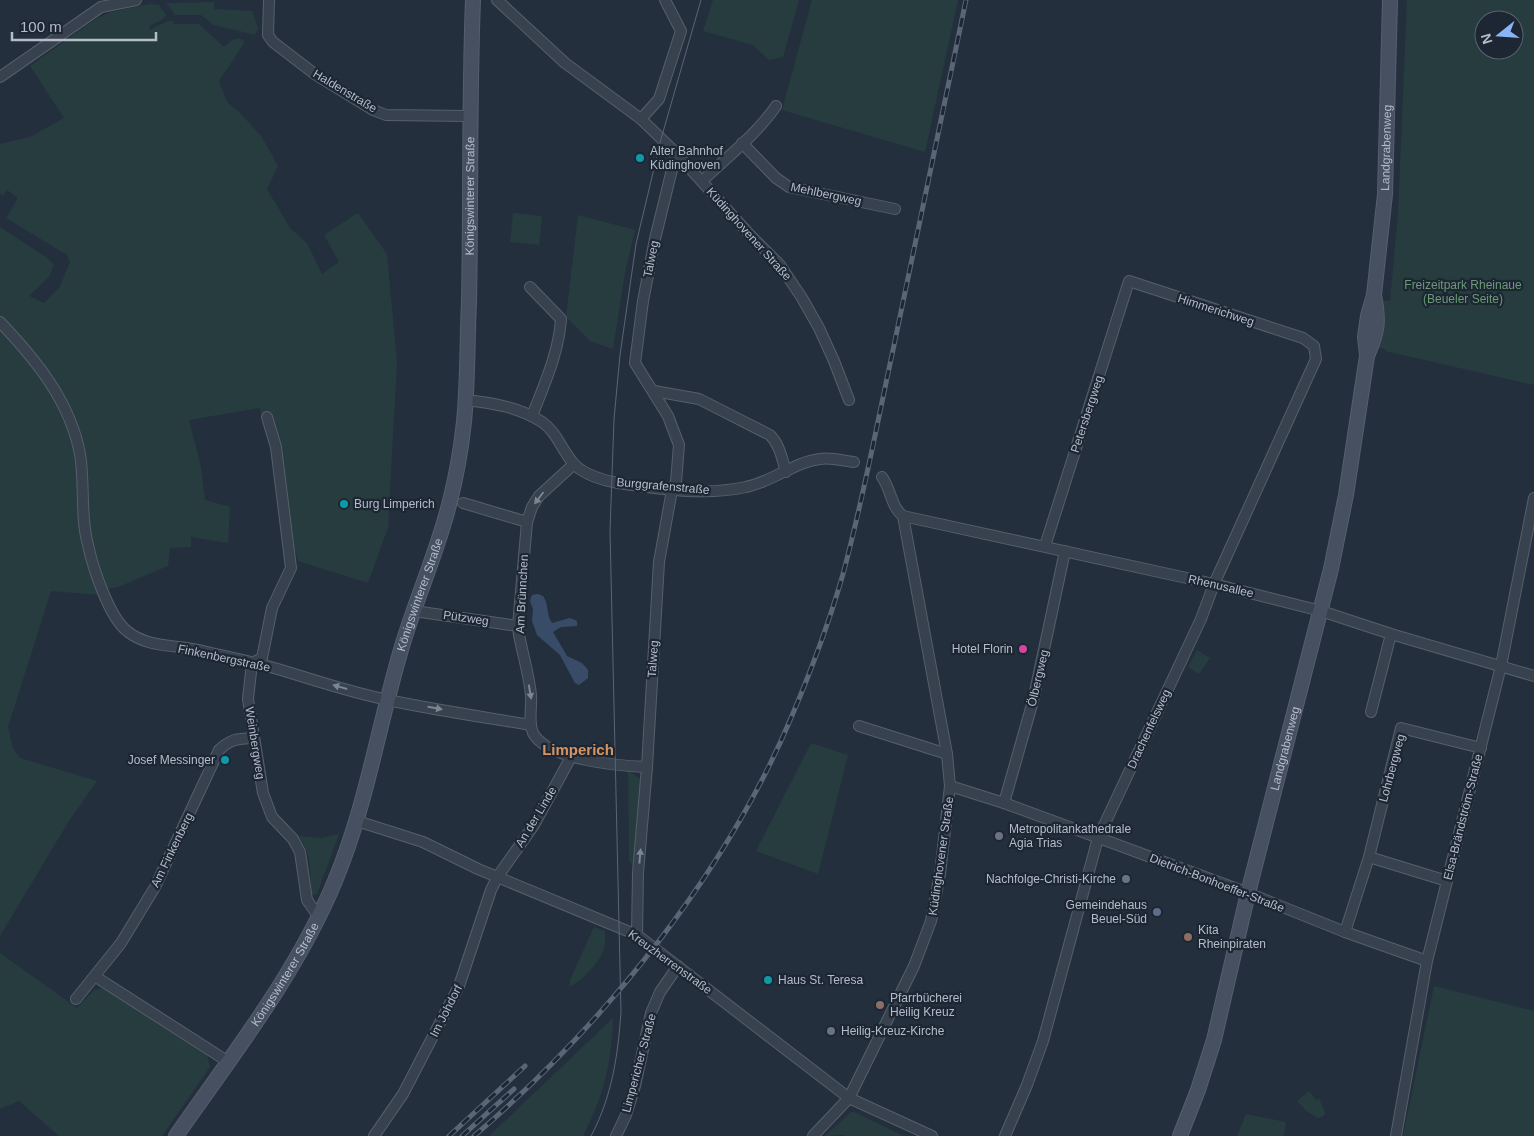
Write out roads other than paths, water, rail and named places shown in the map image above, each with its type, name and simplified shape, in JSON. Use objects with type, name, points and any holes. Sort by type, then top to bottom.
[{"type":"main road","name":"Königswinterer Straße","points":[[176,1136],[290,971],[335,881],[357,821],[387,700],[449,506],[461,445],[466,400],[469,273],[469,116],[473,0]]},
{"type":"main road","name":"Landgrabenweg","points":[[1180,1136],[1198,1090],[1214,1040],[1248,893],[1331,569],[1346,495],[1368,356],[1365,337],[1374,295],[1385,194],[1390,0]]},
{"type":"street","points":[[0,77],[99,3],[136,0]]},
{"type":"street","name":"Haldenstraße","points":[[269,0],[268,35],[273,42],[316,75],[373,110],[386,115],[469,116]]},
{"type":"street","name":"Küdinghovener Straße","points":[[497,0],[565,63],[641,119],[702,180],[787,274],[818,328],[834,361],[849,400]]},
{"type":"street","points":[[641,119],[659,99],[681,31],[665,0]]},
{"type":"street","points":[[702,180],[770,115],[776,106]]},
{"type":"street","name":"Mehlbergweg","points":[[742,143],[776,178],[789,187],[896,209]]},
{"type":"street","name":"Talweg","points":[[637,935],[638,873],[647,766],[659,562],[672,490],[676,482],[680,445],[668,416],[635,363],[643,301],[653,248],[676,153]]},
{"type":"street","name":"Himmerichweg","points":[[1129,281],[1303,338]]},
{"type":"street","name":"Petersbergweg","points":[[1045,546],[1129,281]]},
{"type":"street","points":[[530,287],[562,319],[560,334],[545,383],[532,416]]},
{"type":"street","name":"Finkenbergstraße","points":[[0,322],[47,376],[73,427],[80,454],[87,542],[92,562],[106,599],[120,624],[130,633],[146,642],[197,650],[271,667],[387,700],[531,725]]},
{"type":"street","name":"Drachenfelsweg","points":[[1005,1136],[1043,1041],[1098,838],[1201,619],[1214,584],[1316,358],[1314,346],[1303,338]]},
{"type":"street","points":[[654,391],[699,399],[770,435],[776,441],[786,472]]},
{"type":"street","name":"Burggrafenstraße","points":[[466,400],[501,405],[543,422],[554,434],[574,464],[592,475],[611,482],[672,490],[706,491],[747,487],[807,462],[822,458],[854,462]]},
{"type":"street","name":"Weinbergweg","points":[[268,417],[276,447],[292,568],[272,608],[262,658],[252,663],[248,699],[263,793],[272,817],[293,839],[300,852],[307,900],[318,917]]},
{"type":"street","name":"Am Brünnchen","points":[[531,725],[531,696],[518,626],[528,522],[532,508],[539,496],[574,464]]},
{"type":"street","name":"Küdinghovener Straße","points":[[813,1136],[849,1098],[914,966],[932,921],[940,874],[950,786],[947,754],[903,516],[896,509],[886,482],[882,477]]},
{"type":"street","name":"Elsa-Brändström-Straße","points":[[1396,1136],[1427,961],[1502,666],[1534,498]]},
{"type":"street","points":[[463,503],[528,522]]},
{"type":"street","name":"Rhenusallee","points":[[903,516],[1214,584],[1320,611],[1534,676]]},
{"type":"street","name":"Ölbergweg","points":[[1004,803],[1034,701],[1066,551]]},
{"type":"street","name":"Pützweg","points":[[414,611],[518,626]]},
{"type":"street","points":[[1371,712],[1391,634]]},
{"type":"street","points":[[531,725],[534,734],[543,744],[550,749],[572,757],[625,766],[647,766]]},
{"type":"street","points":[[859,726],[947,754]]},
{"type":"street","name":"Lohrbergweg","points":[[1345,932],[1369,857],[1401,728],[1481,748]]},
{"type":"street","name":"Am Finkenberg","points":[[76,999],[96,977],[121,943],[155,887],[219,750],[227,742],[234,739],[254,738]]},
{"type":"street","name":"An der Linde","points":[[498,876],[534,825],[572,757]]},
{"type":"street","name":"Dietrich-Bonhoeffer-Straße","points":[[950,786],[1004,803],[1248,893],[1345,932],[1427,961]]},
{"type":"street","name":"Kreuzherrenstraße","points":[[357,821],[423,842],[478,869],[637,935],[849,1098],[932,1136]]},
{"type":"street","points":[[1369,857],[1447,881]]},
{"type":"street","name":"Im Johdorf","points":[[374,1136],[403,1094],[459,986],[491,890],[498,876]]},
{"type":"street","name":"Limpericher Straße","points":[[616,1136],[626,1115],[635,1086],[651,1014],[660,992],[678,966]]},
{"type":"street","points":[[96,977],[227,1062]]},
{"type":"water","points":[[538,594],[545,599],[552,623],[570,618],[577,621],[577,626],[561,627],[553,632],[567,656],[582,663],[588,670],[588,678],[579,685],[575,683],[560,655],[537,635],[532,621],[533,609],[530,601],[532,595]]},
{"type":"tram line","points":[[591,1136],[604,1106],[613,1076],[621,1012],[610,531],[614,419],[620,355],[636,244],[661,139],[701,0]]},
{"type":"railway","points":[[474,1136],[522,1093],[569,1046],[614,997],[656,945],[696,890],[732,834],[764,777],[791,718],[826,629],[850,546],[966,0]]},
{"type":"railway","points":[[449,1136],[525,1066]]},
{"type":"railway","points":[[462,1136],[514,1089]]},
{"type":"place","name":"Alter Bahnhof Küdinghoven","points":[[640,158]]},
{"type":"place","name":"Burg Limperich","points":[[344,504]]},
{"type":"place","name":"Hotel Florin","points":[[1023,649]]},
{"type":"place","name":"Josef Messinger","points":[[225,760]]},
{"type":"place","name":"Metropolitankathedrale Agia Trias","points":[[999,836]]},
{"type":"place","name":"Nachfolge-Christi-Kirche","points":[[1126,879]]},
{"type":"place","name":"Gemeindehaus Beuel-Süd","points":[[1157,912]]},
{"type":"place","name":"Kita Rheinpiraten","points":[[1188,937]]},
{"type":"place","name":"Haus St. Teresa","points":[[768,980]]},
{"type":"place","name":"Pfarrbücherei Heilig Kreuz","points":[[880,1005]]},
{"type":"place","name":"Heilig-Kreuz-Kirche","points":[[831,1031]]},
{"type":"district","name":"Limperich","points":[[578,750]]},
{"type":"park label","name":"Freizeitpark Rheinaue (Beueler Seite)","points":[[1463,292]]}]
